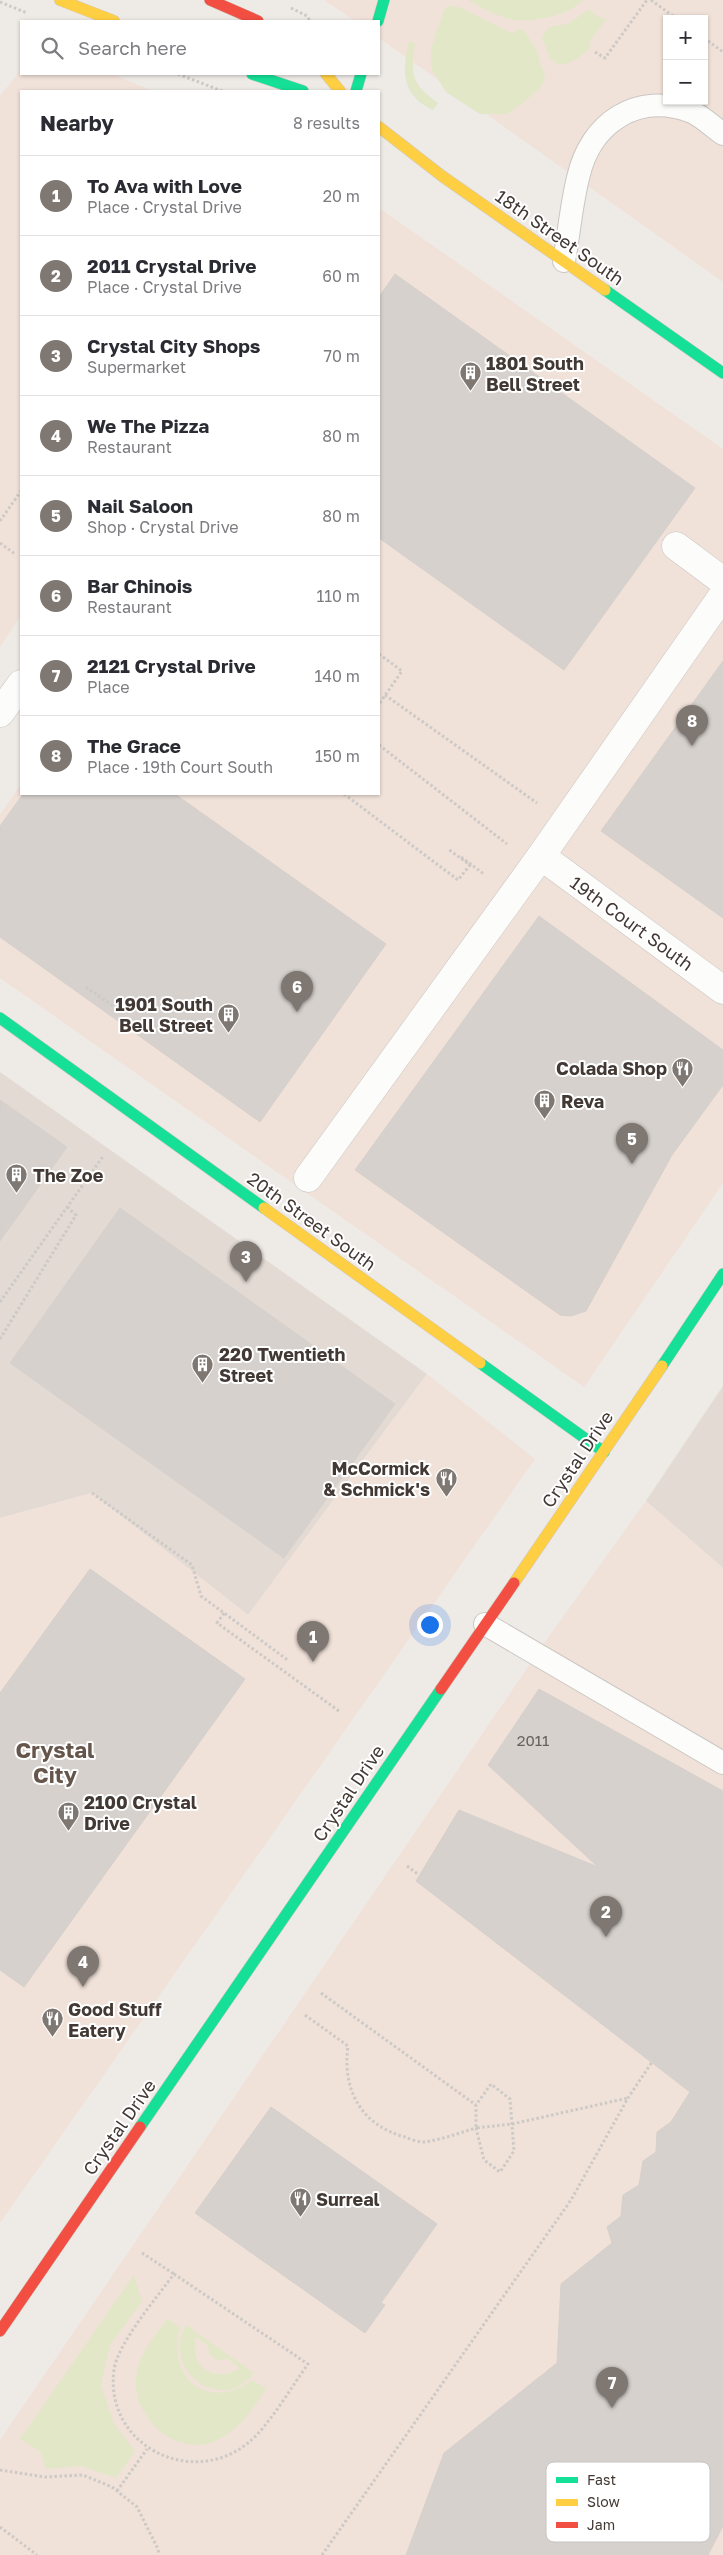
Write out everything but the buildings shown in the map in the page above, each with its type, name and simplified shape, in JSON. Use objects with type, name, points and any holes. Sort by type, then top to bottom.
[{"type":"street","points":[[60,0],[111,20]]},
{"type":"street","points":[[210,0],[256,20]]},
{"type":"street","points":[[378,20],[384,0]]},
{"type":"street","points":[[255,75],[300,90]]},
{"type":"street","points":[[327,75],[339,90]]},
{"type":"street","points":[[356,90],[361,75]]},
{"type":"street","name":"18th Street South","points":[[380,127],[442,176],[723,373]]},
{"type":"street","points":[[676,546],[723,581]]},
{"type":"street","points":[[308,1178],[537,860],[723,595]]},
{"type":"street","points":[[0,713],[20,685]]},
{"type":"street","name":"19th Court South","points":[[537,860],[723,990]]},
{"type":"street","name":"20th Street South","points":[[0,1018],[604,1452]]},
{"type":"street","name":"Crystal Drive","points":[[0,2331],[604,1452],[723,1274]]},
{"type":"lane","points":[[564,261],[578,178],[594,139],[607,124],[621,114],[645,106],[669,105],[693,113],[723,134]]},
{"type":"lane","points":[[485,1624],[723,1763]]},
{"type":"path","points":[[595,52],[605,58],[647,0]]},
{"type":"path","points":[[651,0],[672,15]]},
{"type":"path","points":[[0,2],[33,15]]},
{"type":"path","points":[[708,41],[723,52]]},
{"type":"path","points":[[181,75],[219,90]]},
{"type":"path","points":[[0,522],[20,492]]},
{"type":"path","points":[[0,543],[15,554]]},
{"type":"path","points":[[380,655],[402,670],[380,702]]},
{"type":"path","points":[[385,695],[564,822]]},
{"type":"path","points":[[380,747],[537,860]]},
{"type":"path","points":[[345,795],[458,880],[470,866],[448,849],[472,863],[510,897]]},
{"type":"path","points":[[86,987],[116,1008]]},
{"type":"path","points":[[0,1302],[104,1155]]},
{"type":"path","points":[[0,1339],[76,1215],[67,1207]]},
{"type":"path","points":[[92,1493],[192,1565],[201,1596],[289,1661]]},
{"type":"path","points":[[224,1612],[217,1623],[339,1711]]},
{"type":"path","points":[[407,1866],[419,1875]]},
{"type":"path","points":[[321,1993],[476,2105]]},
{"type":"path","points":[[305,2015],[348,2046],[345,2067],[351,2091],[367,2117],[391,2134],[422,2142],[476,2128],[512,2124],[628,2098]]},
{"type":"path","points":[[322,2555],[571,2200],[628,2098],[652,2062]]},
{"type":"path","points":[[491,2084],[510,2099],[512,2124],[514,2151],[500,2172],[484,2160],[476,2128],[476,2105],[491,2084]]},
{"type":"path","points":[[142,2253],[174,2274],[308,2364],[248,2443],[226,2456],[198,2462],[171,2459],[147,2449],[128,2429],[115,2404],[114,2369],[126,2343],[174,2274]]},
{"type":"path","points":[[117,2491],[147,2449]]},
{"type":"path","points":[[0,2470],[45,2476],[83,2475],[117,2491],[136,2507],[158,2549],[158,2555]]},
{"type":"path","points":[[0,2527],[37,2555]]},
{"type":"shaded area","points":[[324,0],[723,0],[723,282],[380,39],[380,20],[354,20]]},
{"type":"shaded area","points":[[20,71],[20,75],[115,75],[150,90],[20,90],[20,617],[0,647],[0,96]]},
{"type":"shaded area","points":[[380,209],[723,449],[723,1183],[584,1387],[0,978],[0,815],[20,785],[20,795],[380,795]]},
{"type":"shaded area","points":[[0,1072],[427,1374],[248,1615],[92,1493],[0,1518]]},
{"type":"shaded area","points":[[427,1374],[535,1459],[0,2223],[0,1518],[92,1493],[248,1615]]},
{"type":"shaded area","points":[[723,1386],[723,1568],[646,1501]]},
{"type":"shaded area","points":[[646,1501],[723,1568],[723,2555],[0,2555],[0,2440],[543,1645]]},
{"type":"green space","points":[[468,0],[583,0],[569,10],[542,19],[515,20],[491,12]]},
{"type":"green space","points":[[459,7],[511,33],[523,29],[536,49],[545,77],[540,89],[508,114],[480,114],[446,92],[432,70],[431,48],[445,8]]},
{"type":"green space","points":[[588,10],[606,20],[588,43],[591,47],[568,63],[562,64],[552,60],[542,37],[549,27],[568,24]]},
{"type":"green space","points":[[409,41],[415,44],[413,71],[415,78],[423,90],[438,103],[433,110],[422,104],[415,97],[406,81],[405,62]]},
{"type":"green space","points":[[134,2275],[142,2301],[110,2345],[101,2385],[114,2424],[135,2451],[116,2478],[81,2466],[46,2469],[40,2451],[20,2439]]},
{"type":"green space","points":[[167,2319],[180,2327],[177,2346],[179,2362],[185,2375],[194,2385],[206,2391],[221,2393],[236,2389],[253,2380],[266,2389],[239,2425],[217,2440],[201,2445],[185,2444],[170,2438],[147,2417],[140,2403],[136,2387],[139,2364],[149,2344]]},
{"type":"green space","points":[[186,2325],[254,2373],[241,2385],[226,2390],[212,2389],[198,2382],[188,2371],[181,2358],[180,2342]],"holes":[[[196,2337],[208,2345],[210,2354],[217,2360],[228,2359],[240,2368],[221,2374],[206,2370],[196,2357]]]},
{"type":"traffic: fast","points":[[378,20],[384,0]]},
{"type":"traffic: fast","points":[[255,75],[300,90]]},
{"type":"traffic: fast","points":[[356,90],[361,75]]},
{"type":"traffic: fast","points":[[605,290],[723,373]]},
{"type":"traffic: fast","points":[[0,1018],[264,1208]]},
{"type":"traffic: fast","points":[[662,1366],[723,1274]]},
{"type":"traffic: fast","points":[[480,1363],[604,1452]]},
{"type":"traffic: fast","points":[[140,2127],[441,1689]]},
{"type":"traffic: slow","points":[[60,0],[111,20]]},
{"type":"traffic: slow","points":[[327,75],[339,90]]},
{"type":"traffic: slow","points":[[380,128],[442,176],[605,290]]},
{"type":"traffic: slow","points":[[264,1208],[480,1363]]},
{"type":"traffic: slow","points":[[514,1583],[662,1366]]},
{"type":"traffic: jam","points":[[210,0],[256,20]]},
{"type":"traffic: jam","points":[[441,1689],[514,1583]]},
{"type":"traffic: jam","points":[[0,2331],[140,2127]]},
{"type":"place","name":"1801 South Bell Street","points":[[470,392]]},
{"type":"place","name":"The Grace","points":[[692,746]]},
{"type":"place","name":"Bar Chinois","points":[[297,1012]]},
{"type":"place","name":"1901 South Bell Street","points":[[229,1033]]},
{"type":"place","name":"Colada Shop","points":[[683,1087]]},
{"type":"place","name":"Reva","points":[[545,1120]]},
{"type":"place","name":"Nail Saloon","points":[[632,1164]]},
{"type":"place","name":"The Zoe","points":[[17,1194]]},
{"type":"place","name":"Crystal City Shops","points":[[246,1282]]},
{"type":"place","name":"220 Twentieth Street","points":[[203,1383]]},
{"type":"place","name":"McCormick & Schmick's","points":[[446,1497]]},
{"type":"place","name":"To Ava with Love","points":[[313,1662]]},
{"type":"place","name":"2100 Crystal Drive","points":[[68,1831]]},
{"type":"place","name":"2011 Crystal Drive","points":[[606,1937]]},
{"type":"place","name":"We The Pizza","points":[[83,1987]]},
{"type":"place","name":"Good Stuff Eatery","points":[[52,2038]]},
{"type":"place","name":"Surreal","points":[[300,2218]]},
{"type":"place","name":"2121 Crystal Drive","points":[[612,2408]]},
{"type":"district","name":"Crystal City","points":[[55,1762]]}]
